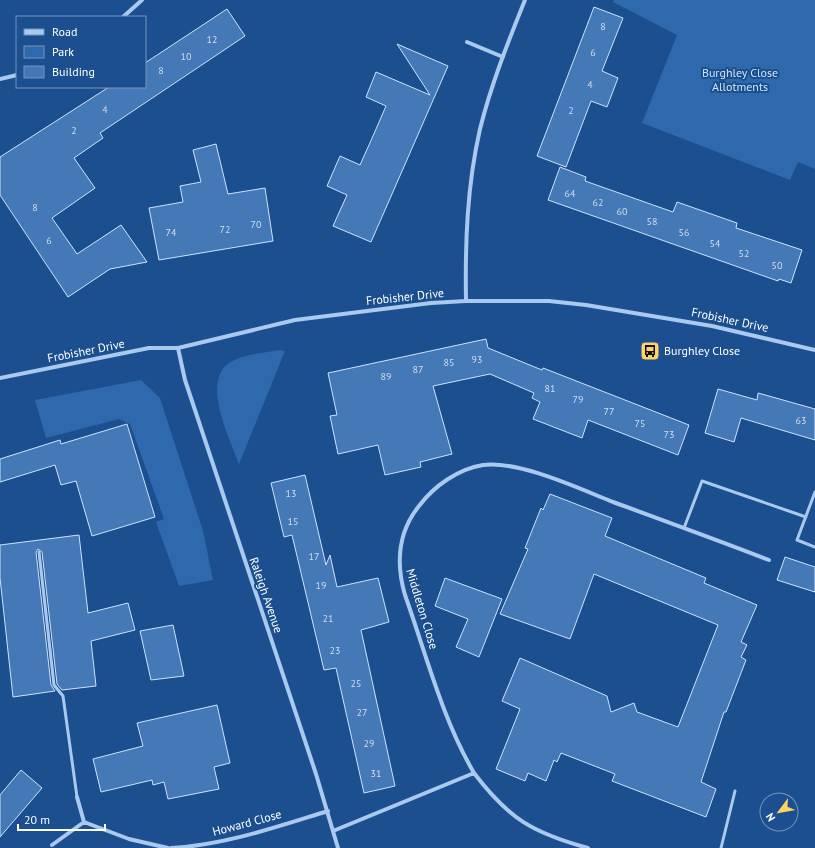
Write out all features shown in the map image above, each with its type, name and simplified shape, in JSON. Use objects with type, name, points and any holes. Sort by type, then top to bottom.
[{"type":"street","points":[[124,16],[142,0]]},
{"type":"street","points":[[466,301],[466,236],[471,181],[484,114],[503,57],[526,0]]},
{"type":"street","points":[[467,42],[503,57]]},
{"type":"street","points":[[0,79],[16,75]]},
{"type":"street","name":"Frobisher Drive","points":[[0,378],[149,348],[178,348],[295,320],[431,303],[466,301],[549,301],[586,305],[712,326],[815,350]]},
{"type":"street","name":"Raleigh Avenue","points":[[178,348],[185,380],[328,810],[338,848]]},
{"type":"street","name":"Middleton Close","points":[[588,848],[549,836],[528,826],[496,801],[474,773],[455,738],[400,579],[399,562],[403,536],[408,523],[424,499],[447,479],[472,468],[484,465],[511,466],[769,560]]},
{"type":"street","points":[[333,831],[474,773]]},
{"type":"street","points":[[52,845],[84,822],[77,797]]},
{"type":"street","name":"Howard Close","points":[[84,822],[129,839],[169,848],[203,845],[226,840],[328,810]]},
{"type":"lane","points":[[684,528],[702,481],[806,517]]},
{"type":"lane","points":[[815,492],[797,540],[815,547]]},
{"type":"lane","points":[[39,552],[54,685],[63,696],[77,797]]},
{"type":"lane","points":[[721,848],[735,791]]},
{"type":"green space","name":"Burghley Close Allotments","points":[[614,0],[815,0],[815,169],[798,162],[790,180],[642,123],[677,35],[613,2]]},
{"type":"green space","points":[[280,350],[285,351],[239,464],[224,426],[217,397],[217,383],[221,372],[229,363],[254,354]]},
{"type":"green space","points":[[141,380],[160,398],[203,531],[213,580],[179,586],[156,522],[164,519],[130,424],[119,419],[46,438],[35,400]]},
{"type":"building","points":[[594,7],[623,18],[602,71],[618,78],[607,107],[591,101],[566,167],[537,156]]},
{"type":"building","points":[[227,9],[245,36],[100,133],[103,138],[74,158],[95,188],[52,218],[77,254],[121,225],[147,262],[110,269],[68,297],[0,195],[0,157],[107,88],[146,88],[146,62]]},
{"type":"building","points":[[397,44],[448,66],[371,242],[333,226],[347,195],[327,186],[340,156],[360,165],[386,106],[366,97],[376,72],[430,95]]},
{"type":"building","points":[[216,144],[228,194],[265,188],[273,241],[159,260],[149,208],[183,202],[180,186],[201,182],[193,150]]},
{"type":"building","points":[[560,167],[586,177],[585,181],[673,212],[677,202],[737,223],[736,228],[802,250],[791,283],[779,279],[778,281],[548,200]]},
{"type":"building","points":[[486,339],[488,348],[542,370],[543,368],[689,425],[678,455],[588,420],[582,438],[533,419],[540,402],[532,398],[534,393],[490,374],[433,386],[452,454],[420,462],[421,467],[385,475],[378,445],[338,454],[330,416],[337,415],[328,373]]},
{"type":"building","points":[[718,389],[757,400],[758,393],[815,409],[815,440],[741,418],[734,442],[705,433]]},
{"type":"building","points":[[127,424],[155,517],[92,536],[76,481],[61,485],[55,465],[0,482],[0,459],[60,440],[61,444]]},
{"type":"building","points":[[305,475],[326,565],[330,555],[337,587],[378,578],[389,622],[361,630],[395,786],[364,793],[336,668],[324,670],[292,535],[284,537],[271,483]]},
{"type":"building","points":[[550,494],[612,518],[605,536],[706,578],[704,583],[757,605],[741,642],[747,645],[741,657],[746,660],[726,712],[724,712],[701,782],[716,789],[706,817],[612,781],[615,774],[561,753],[557,762],[554,760],[546,781],[528,773],[525,781],[496,769],[520,709],[502,701],[520,658],[607,696],[611,712],[634,703],[637,712],[678,727],[718,625],[594,574],[570,639],[500,614],[528,549],[525,548],[541,508],[543,510]]},
{"type":"building","points":[[79,535],[88,613],[128,603],[135,630],[91,641],[96,686],[62,690],[57,684],[42,552],[38,549],[36,552],[51,685],[55,691],[13,697],[0,578],[0,545]]},
{"type":"building","points":[[785,557],[815,567],[815,592],[777,580]]},
{"type":"building","points":[[445,578],[502,599],[479,657],[456,647],[468,619],[435,606]]},
{"type":"building","points":[[173,625],[184,676],[151,680],[140,631]]},
{"type":"building","points":[[217,705],[230,763],[214,767],[219,789],[168,799],[164,782],[153,785],[152,780],[101,792],[93,759],[143,746],[137,723]]},
{"type":"building","points":[[21,770],[42,788],[0,837],[0,795]]},
{"type":"place","name":"Burghley Close","points":[[650,351]]}]
